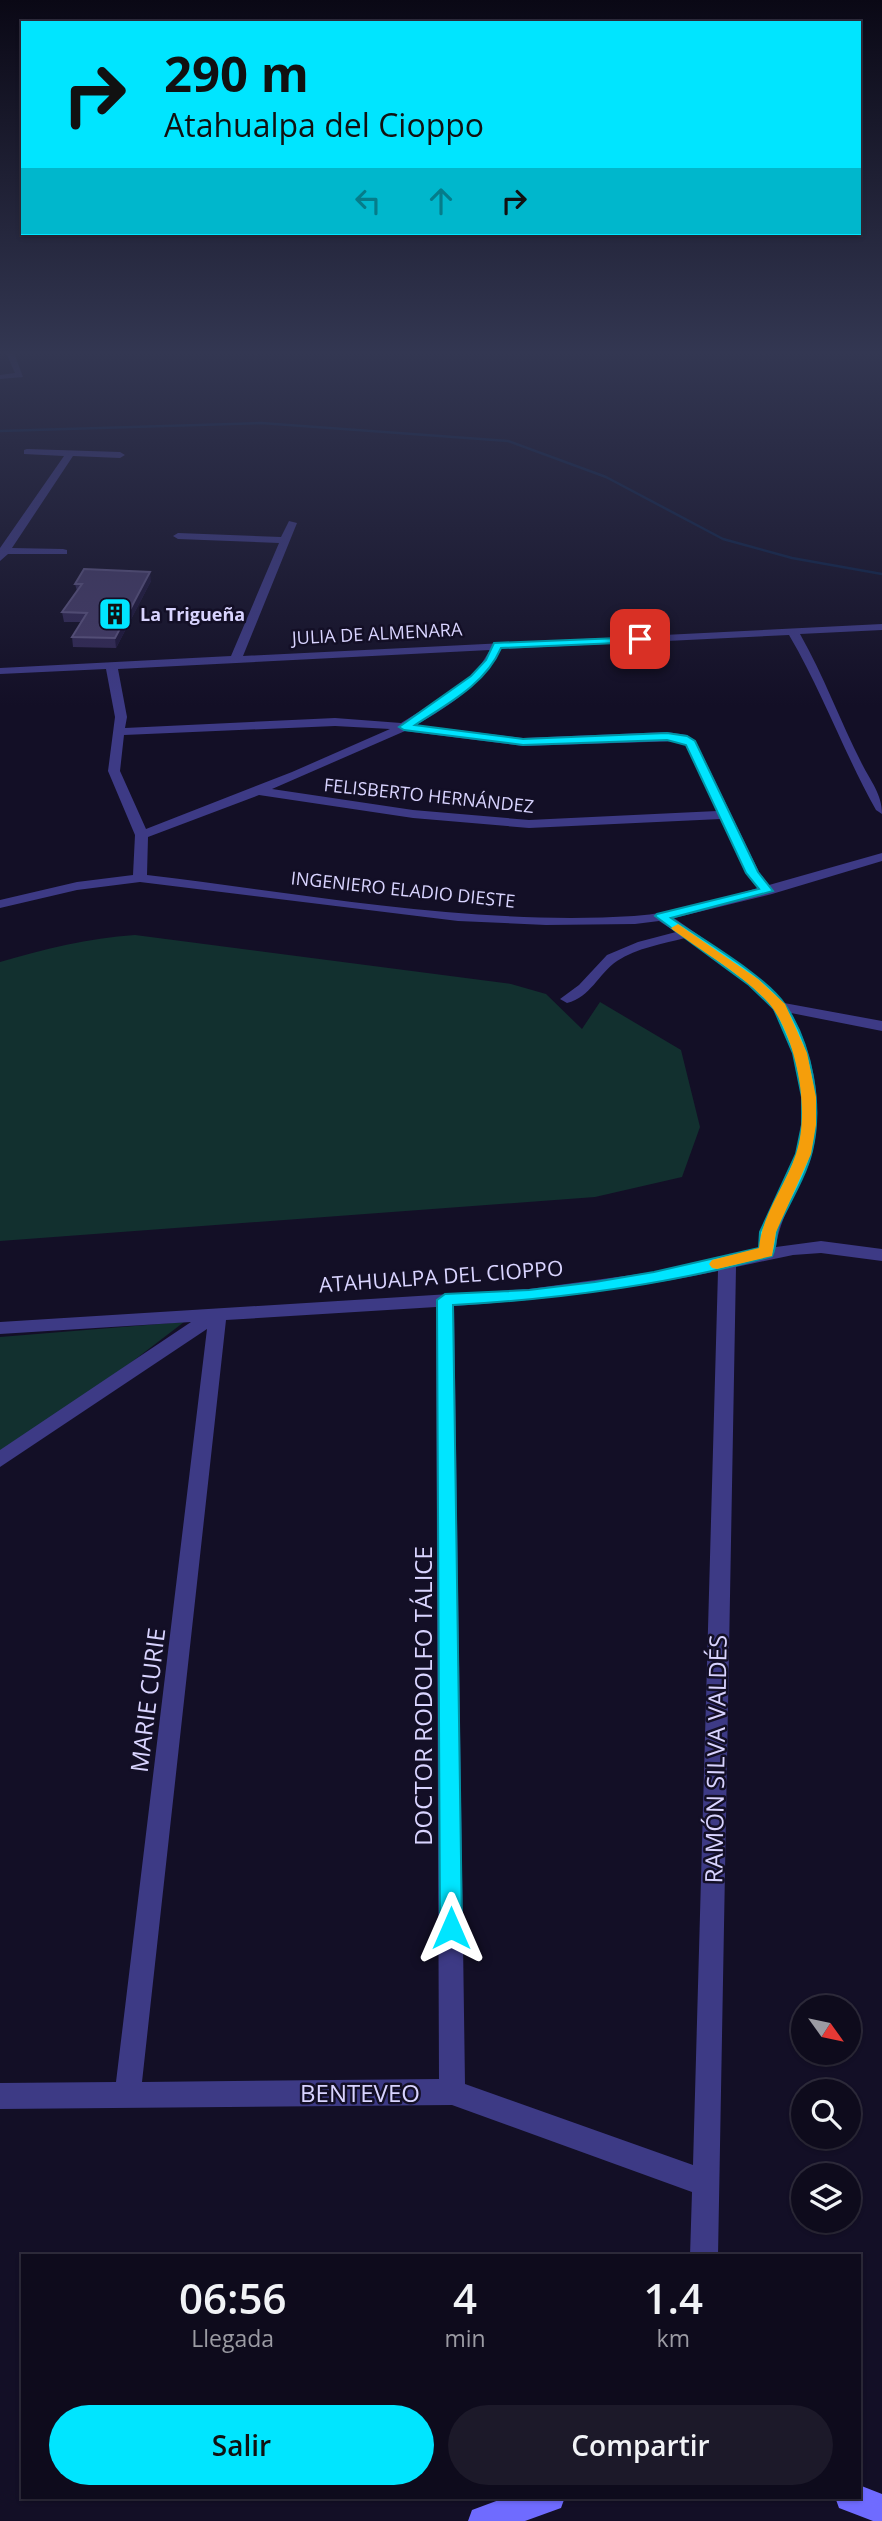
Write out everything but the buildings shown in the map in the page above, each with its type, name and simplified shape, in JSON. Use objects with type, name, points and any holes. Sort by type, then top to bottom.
[{"type":"street","points":[[2,553],[59,471]]},
{"type":"street","points":[[236,658],[292,523]]},
{"type":"street","points":[[177,536],[285,540]]},
{"type":"street","points":[[2,553],[63,552]]},
{"type":"street","name":"JULIA DE ALMENARA","points":[[0,671],[882,627]]},
{"type":"street","points":[[793,632],[814,668],[856,764],[882,810]]},
{"type":"street","points":[[142,835],[258,791],[404,727],[475,678],[491,661],[498,645]]},
{"type":"street","points":[[111,664],[121,717],[114,771],[142,835],[140,878]]},
{"type":"street","points":[[118,733],[314,722],[404,727],[523,742],[667,736],[687,740],[752,873],[766,891]]},
{"type":"street","name":"FELISBERTO HERNÁNDEZ","points":[[258,791],[399,812],[529,824],[723,816]]},
{"type":"street","name":"INGENIERO ELADIO DIESTE","points":[[0,904],[77,886],[140,878],[485,919],[608,920],[661,916],[766,891],[882,857]]},
{"type":"street","points":[[661,916],[754,982],[780,1007],[800,1053],[809,1097],[809,1125],[804,1154],[768,1232],[767,1252]]},
{"type":"street","points":[[567,999],[586,989],[604,965],[622,953],[686,934]]},
{"type":"street","points":[[780,1007],[882,1026]]},
{"type":"street","name":"ATAHUALPA DEL CIOPPO","points":[[0,1328],[529,1295],[595,1287],[767,1252],[821,1247],[882,1255]]},
{"type":"street","name":"RAMÓN SILVA VALDÉS","points":[[704,2254],[727,1262]]},
{"type":"street","name":"DOCTOR RODOLFO TÁLICE","points":[[445,1300],[452,2092]]},
{"type":"street","points":[[0,1460],[218,1313]]},
{"type":"street","name":"MARIE CURIE","points":[[128,2093],[218,1313]]},
{"type":"street","name":"BENTEVEO","points":[[0,2096],[452,2092],[705,2183]]},
{"type":"street","points":[[483,2521],[544,2499]]},
{"type":"street","points":[[855,2499],[882,2509]]},
{"type":"green space","points":[[135,935],[511,984],[546,994],[582,1029],[600,1002],[681,1050],[700,1127],[682,1177],[595,1197],[0,1241],[0,962],[67,945]]},
{"type":"green space","points":[[184,1322],[116,1374],[0,1451],[0,1337]]},
{"type":"waterway","points":[[589,471],[606,477],[723,539],[792,558],[882,574]]},
{"type":"slow traffic","points":[[678,928],[754,982],[780,1007],[800,1053],[809,1097],[809,1125],[804,1154],[768,1232],[767,1252],[717,1264]]},
{"type":"place","name":"La Trigueña","points":[[115,614]]},
{"type":"route","points":[[451,1928],[445,1300],[529,1295],[595,1287],[654,1278],[767,1252],[768,1232],[804,1154],[809,1125],[809,1097],[800,1053],[780,1007],[754,982],[661,916],[688,912],[766,891],[752,873],[687,740],[667,736],[544,743],[478,738],[404,727],[442,704],[475,678],[491,661],[498,645],[640,639]]}]
